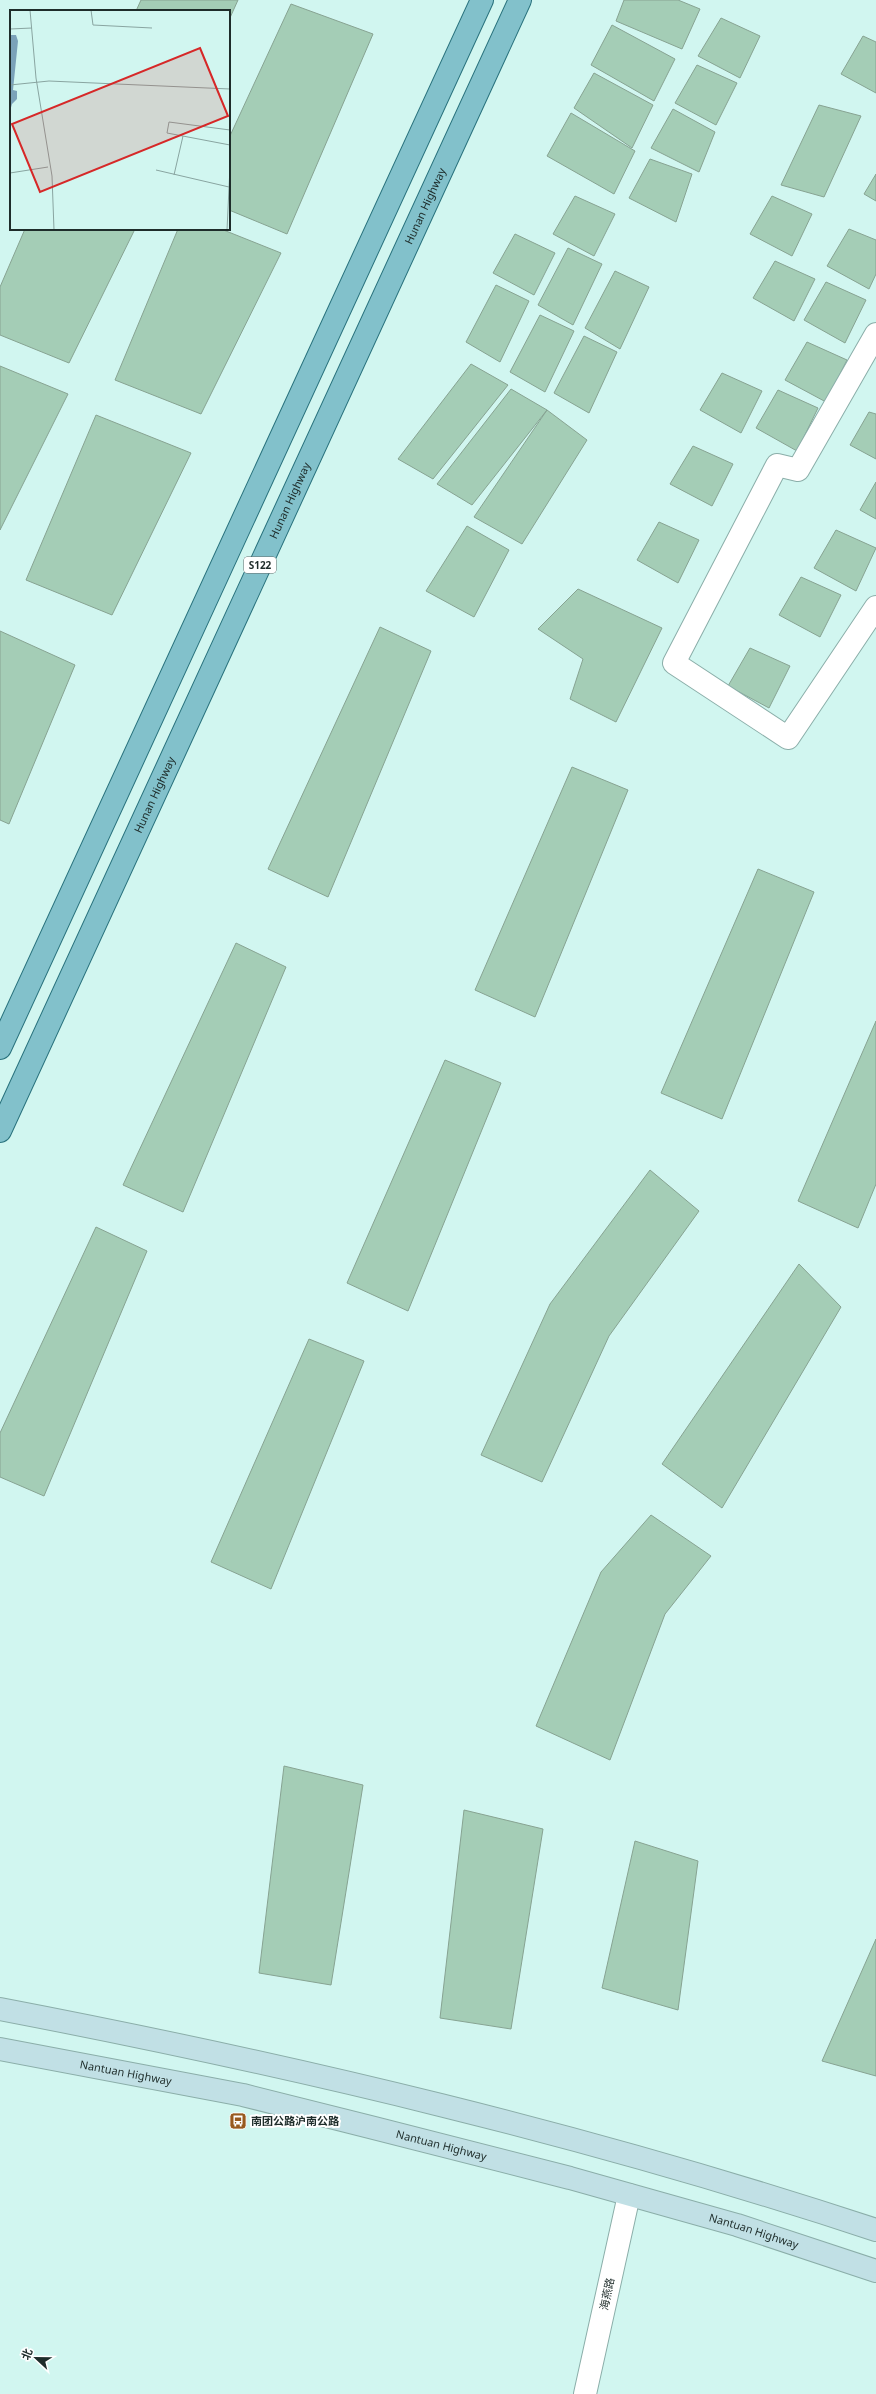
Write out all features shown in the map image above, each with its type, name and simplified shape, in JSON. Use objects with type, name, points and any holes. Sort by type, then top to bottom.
[{"type":"main road","points":[[0,1048],[482,0]]},
{"type":"main road","name":"Hunan Highway","points":[[0,1131],[520,0]]},
{"type":"main road","points":[[0,2009],[236,2056],[384,2090],[580,2140],[741,2186],[876,2230]]},
{"type":"main road","name":"Nantuan Highway","points":[[0,2049],[243,2095],[629,2195],[737,2225],[876,2271]]},
{"type":"street","points":[[876,334],[798,470],[777,465],[674,663],[788,738],[876,607]]},
{"type":"street","name":"海燕路","points":[[585,2394],[629,2195]]},
{"type":"building","points":[[141,0],[238,0],[230,18],[230,10],[136,10]]},
{"type":"building","points":[[624,0],[678,0],[700,9],[682,49],[616,21]]},
{"type":"building","points":[[291,4],[373,34],[287,234],[230,210],[230,136]]},
{"type":"building","points":[[721,18],[760,36],[740,78],[698,56]]},
{"type":"building","points":[[612,25],[675,59],[654,101],[591,65]]},
{"type":"building","points":[[863,36],[876,42],[876,93],[841,74]]},
{"type":"building","points":[[697,65],[737,83],[716,125],[675,103]]},
{"type":"building","points":[[594,73],[653,105],[632,148],[574,108]]},
{"type":"building","points":[[819,105],[861,116],[824,197],[781,185]]},
{"type":"building","points":[[673,109],[715,132],[699,172],[651,148]]},
{"type":"building","points":[[571,113],[635,151],[614,194],[547,156]]},
{"type":"building","points":[[650,159],[692,174],[676,222],[629,198]]},
{"type":"building","points":[[876,174],[876,201],[864,194]]},
{"type":"building","points":[[575,196],[615,214],[594,256],[553,234]]},
{"type":"building","points":[[772,196],[812,214],[792,256],[750,234]]},
{"type":"building","points":[[849,229],[876,240],[876,274],[869,289],[827,266]]},
{"type":"building","points":[[25,230],[135,230],[69,363],[0,335],[0,287]]},
{"type":"building","points":[[178,230],[224,230],[281,253],[201,414],[115,380]]},
{"type":"building","points":[[515,234],[555,253],[534,295],[493,273]]},
{"type":"building","points":[[568,248],[602,264],[573,325],[538,305]]},
{"type":"building","points":[[775,261],[815,279],[794,321],[753,298]]},
{"type":"building","points":[[615,271],[649,287],[620,349],[585,328]]},
{"type":"building","points":[[826,282],[866,300],[845,343],[804,320]]},
{"type":"building","points":[[496,285],[529,301],[500,362],[466,342]]},
{"type":"building","points":[[540,315],[574,331],[545,392],[510,372]]},
{"type":"building","points":[[584,336],[617,352],[589,413],[554,393]]},
{"type":"building","points":[[807,342],[847,360],[826,402],[785,380]]},
{"type":"building","points":[[471,364],[508,385],[433,479],[398,459]]},
{"type":"building","points":[[0,366],[68,394],[0,530]]},
{"type":"building","points":[[722,373],[762,391],[741,433],[700,410]]},
{"type":"building","points":[[511,389],[547,410],[472,505],[437,484]]},
{"type":"building","points":[[778,390],[818,408],[797,451],[756,428]]},
{"type":"building","points":[[547,410],[587,440],[522,544],[474,517]]},
{"type":"building","points":[[869,412],[876,414],[876,459],[850,445]]},
{"type":"building","points":[[96,415],[191,453],[112,615],[26,580]]},
{"type":"building","points":[[693,446],[733,464],[712,506],[670,484]]},
{"type":"building","points":[[876,482],[876,519],[860,510]]},
{"type":"building","points":[[659,522],[699,540],[678,583],[637,560]]},
{"type":"building","points":[[467,526],[509,550],[474,617],[426,591]]},
{"type":"building","points":[[836,530],[876,548],[856,591],[814,568]]},
{"type":"building","points":[[801,577],[841,595],[820,637],[779,615]]},
{"type":"building","points":[[578,589],[662,628],[616,722],[570,699],[583,659],[538,629]]},
{"type":"building","points":[[380,627],[431,651],[328,897],[268,869]]},
{"type":"building","points":[[0,631],[75,665],[9,824],[0,820]]},
{"type":"building","points":[[750,648],[790,666],[769,708],[728,686]]},
{"type":"building","points":[[572,767],[628,790],[535,1017],[475,990]]},
{"type":"building","points":[[758,869],[814,892],[722,1119],[661,1093]]},
{"type":"building","points":[[236,943],[286,967],[183,1212],[123,1185]]},
{"type":"building","points":[[876,1021],[876,1184],[858,1228],[798,1201]]},
{"type":"building","points":[[445,1060],[501,1083],[408,1311],[347,1283]]},
{"type":"building","points":[[650,1170],[699,1211],[609,1336],[542,1482],[481,1455],[550,1304]]},
{"type":"building","points":[[96,1227],[147,1251],[44,1496],[0,1477],[0,1433]]},
{"type":"building","points":[[799,1264],[841,1307],[722,1508],[662,1464]]},
{"type":"building","points":[[309,1339],[364,1361],[271,1589],[211,1562]]},
{"type":"building","points":[[651,1515],[711,1556],[665,1614],[610,1760],[536,1726],[601,1572]]},
{"type":"building","points":[[284,1766],[363,1785],[331,1985],[259,1973]]},
{"type":"building","points":[[464,1810],[543,1829],[511,2029],[440,2018]]},
{"type":"building","points":[[635,1841],[698,1861],[678,2010],[602,1988]]},
{"type":"building","points":[[876,1939],[876,2076],[822,2061]]},
{"type":"place","name":"南团公路沪南公路","points":[[238,2121]]}]
